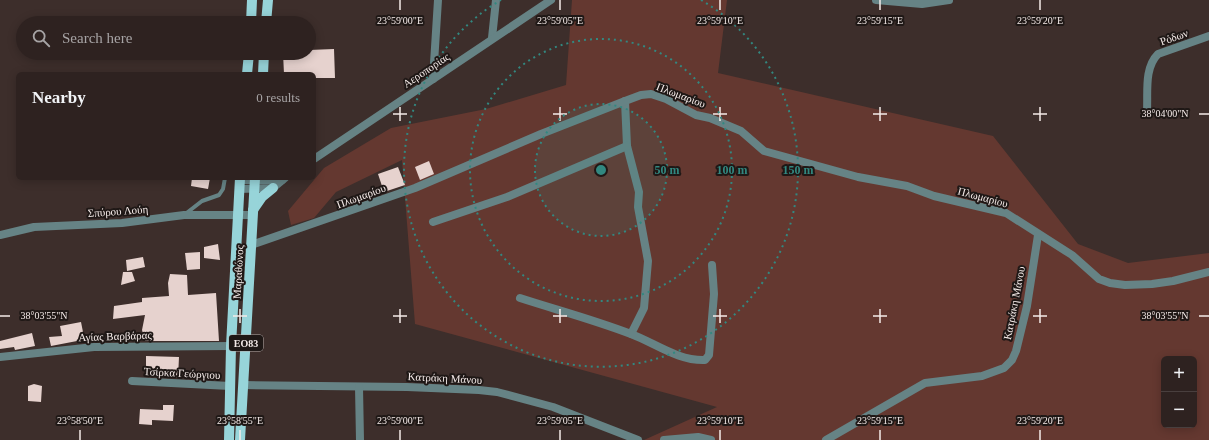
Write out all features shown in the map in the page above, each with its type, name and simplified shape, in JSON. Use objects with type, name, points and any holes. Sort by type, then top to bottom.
[{"type":"main road","points":[[251,16],[252,0]]},
{"type":"main road","points":[[267,16],[268,0]]},
{"type":"main road","points":[[247,72],[248,60]]},
{"type":"main road","points":[[263,72],[264,60]]},
{"type":"main road","name":"Μαραθώνος","points":[[229,440],[231,346],[240,182]]},
{"type":"main road","name":"Μαραθώνος","points":[[240,440],[255,183]]},
{"type":"main road","points":[[253,212],[262,197],[273,188]]},
{"type":"street","points":[[433,79],[438,0]]},
{"type":"street","points":[[492,38],[496,0]]},
{"type":"street","name":"Αεροπορίας","points":[[316,158],[492,38],[551,0]]},
{"type":"street","points":[[876,0],[922,4],[950,0]]},
{"type":"street","name":"Ρόδων","points":[[1147,111],[1149,70],[1152,60],[1162,52],[1209,36]]},
{"type":"street","name":"Πλωμαρίου","points":[[251,245],[415,188],[541,134],[641,95],[651,94],[666,99],[696,115],[718,121],[741,131],[764,151],[858,177],[907,186],[934,196],[1006,213],[1038,235],[1072,255],[1099,279],[1110,283],[1125,285],[1159,283],[1209,272]]},
{"type":"street","points":[[625,101],[627,146],[639,192],[638,207],[648,261],[644,308],[631,334]]},
{"type":"street","points":[[433,222],[507,196],[627,146]]},
{"type":"street","points":[[240,182],[255,183],[277,180]]},
{"type":"street","points":[[255,183],[273,188],[283,180]]},
{"type":"street","name":"Σπύρου Λούη","points":[[0,235],[34,227],[122,223],[184,215],[237,216],[253,212]]},
{"type":"street","name":"Κατράκη Μάνου","points":[[826,440],[925,383],[982,376],[1004,368],[1016,351],[1027,306],[1038,235]]},
{"type":"street","points":[[520,298],[631,334],[680,356],[695,361],[705,360],[709,355],[714,294],[712,265]]},
{"type":"street","name":"Αγίας Βαρβάρας","points":[[0,357],[94,347],[231,346]]},
{"type":"street","name":"Τσίρκα Γεώργιου","points":[[132,381],[230,386]]},
{"type":"street","name":"Κατράκη Μάνου","points":[[243,385],[457,389],[497,392],[553,407],[638,440]]},
{"type":"street","points":[[359,387],[360,440]]},
{"type":"street","points":[[664,440],[698,437],[710,440]]},
{"type":"lane","points":[[184,215],[202,201],[219,195],[223,189],[225,180]]},
{"type":"shaded area","points":[[572,0],[727,0],[718,73],[993,136],[1078,244],[1128,263],[1209,253],[1209,440],[644,440],[717,407],[415,324],[402,160],[336,192],[314,218],[291,225],[288,211],[314,180],[316,180],[316,178],[324,168],[391,128],[486,109],[566,85]]},
{"type":"building","points":[[334,49],[335,78],[316,78],[316,72],[284,72],[283,60],[316,60],[316,50]]},
{"type":"building","points":[[429,161],[434,174],[420,180],[415,167]]},
{"type":"building","points":[[398,167],[405,185],[384,192],[378,174]]},
{"type":"building","points":[[192,180],[210,180],[208,189],[191,186]]},
{"type":"building","points":[[218,244],[220,260],[204,258],[204,247]]},
{"type":"building","points":[[200,252],[200,269],[187,270],[185,253]]},
{"type":"building","points":[[143,257],[145,267],[127,271],[126,260]]},
{"type":"building","points":[[123,272],[132,272],[135,281],[121,285]]},
{"type":"building","points":[[170,274],[187,275],[188,295],[216,293],[219,341],[145,341],[142,330],[145,315],[113,319],[114,306],[142,302],[142,298],[169,296],[168,283]]},
{"type":"building","points":[[81,322],[85,342],[79,343],[77,341],[51,346],[49,337],[62,336],[60,326]]},
{"type":"building","points":[[32,333],[35,346],[15,350],[14,347],[0,349],[0,341]]},
{"type":"building","points":[[146,356],[179,357],[178,378],[161,377],[161,369],[146,369]]},
{"type":"building","points":[[34,384],[42,386],[41,402],[28,401],[28,386]]},
{"type":"building","points":[[163,405],[174,405],[173,421],[152,420],[152,425],[139,424],[140,409],[163,410]]}]
